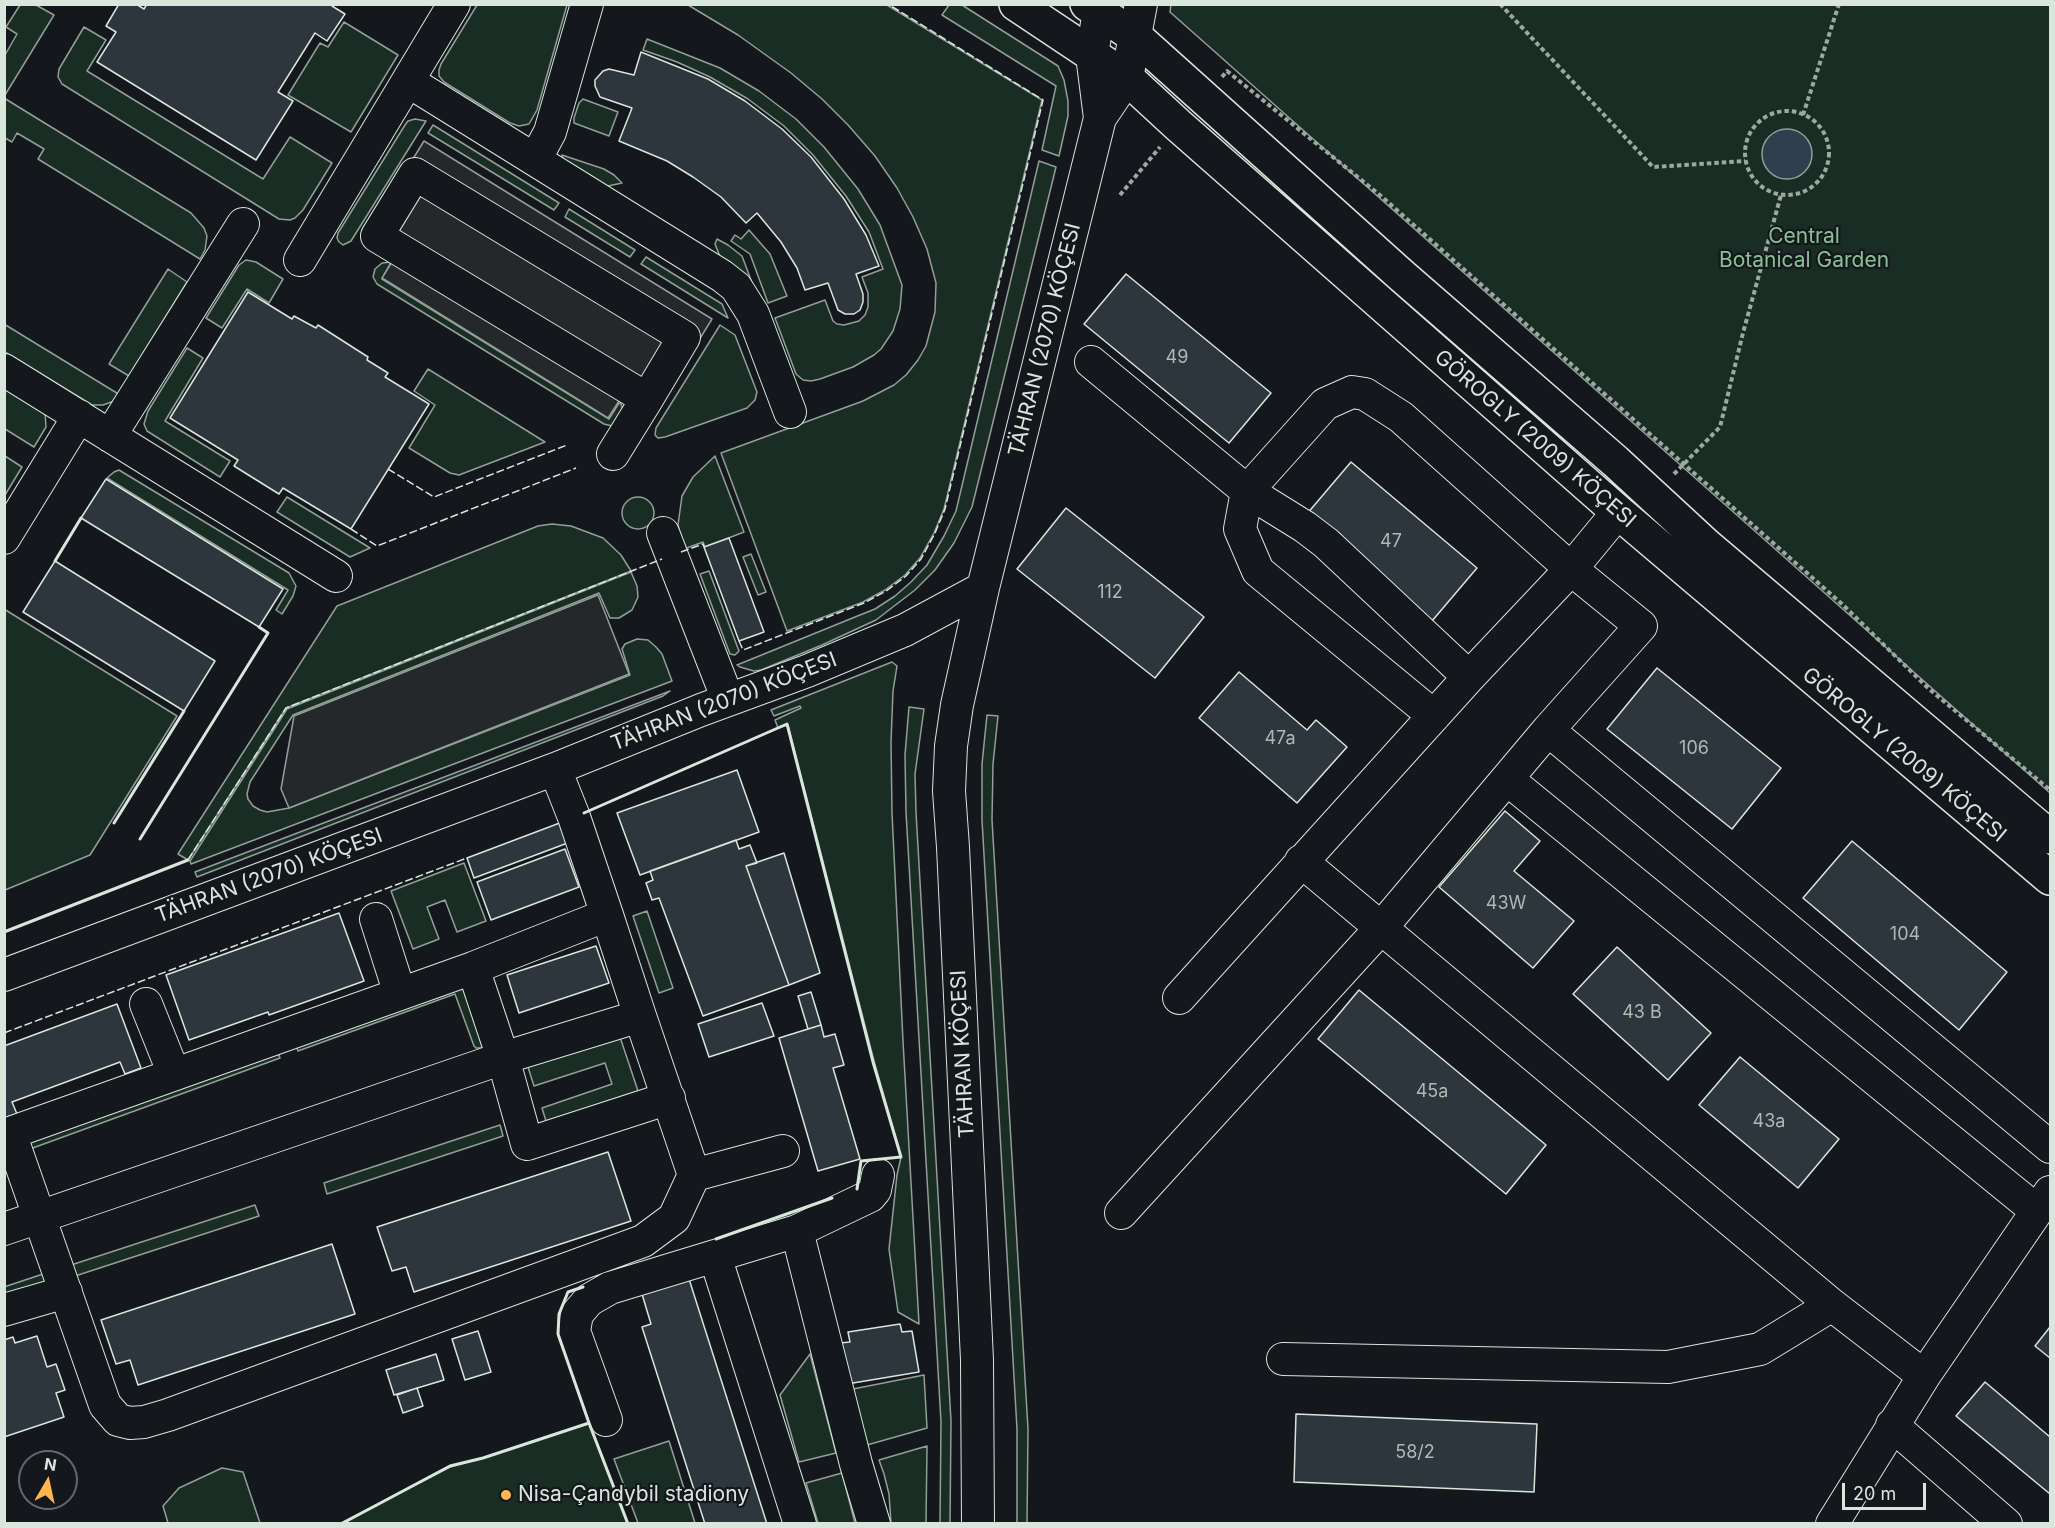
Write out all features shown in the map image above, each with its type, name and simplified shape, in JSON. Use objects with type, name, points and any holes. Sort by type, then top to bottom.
[{"type":"main road","name":"GÖROGLY (2009) KÖÇESI","points":[[1016,4],[1127,78],[1618,512],[2050,879]]},
{"type":"main road","name":"GÖROGLY (2009) KÖÇESI","points":[[1095,7],[1136,37],[1706,545],[2050,837]]},
{"type":"street","points":[[300,260],[454,4]]},
{"type":"street","points":[[535,160],[550,132],[586,4]]},
{"type":"street","name":"TÄHRAN (2070) KÖÇESI","points":[[4,975],[555,769],[807,671],[905,630],[983,588],[1100,118],[1127,78],[1141,4]]},
{"type":"street","name":"TÄHRAN (2070) KÖÇESI","points":[[1095,7],[1092,55],[1100,118]]},
{"type":"street","points":[[408,81],[722,276],[736,287],[753,314],[790,412]]},
{"type":"street","points":[[614,454],[647,399],[684,337],[415,174],[377,236],[647,399]]},
{"type":"street","points":[[110,436],[243,224]]},
{"type":"street","points":[[1091,362],[1247,491],[1305,527],[1326,543],[1469,677]]},
{"type":"street","points":[[4,370],[336,576]]},
{"type":"street","points":[[1121,1214],[1381,928],[1548,730],[1641,626],[1571,569],[1401,417],[1365,394],[1352,392],[1325,404],[1247,491],[1240,529],[1258,570],[1434,716]]},
{"type":"street","points":[[4,538],[79,416]]},
{"type":"street","points":[[1179,998],[1469,677],[1571,569],[1618,512]]},
{"type":"street","points":[[663,533],[728,700]]},
{"type":"street","name":"TÄHRAN KÖÇESI","points":[[978,1524],[976,1337],[949,791],[951,746],[957,705],[983,588]]},
{"type":"street","points":[[1548,730],[2050,1147]]},
{"type":"street","points":[[555,769],[607,915],[694,1175],[674,1218],[643,1240],[168,1415],[144,1422],[130,1423],[118,1420],[105,1405],[10,1133],[473,968],[607,915]]},
{"type":"street","points":[[1507,780],[2044,1201],[1924,1376],[1832,1524]]},
{"type":"street","points":[[1301,861],[1832,1305],[1924,1376]]},
{"type":"street","points":[[376,919],[400,994]]},
{"type":"street","points":[[473,968],[503,1058],[527,1144],[669,1098]]},
{"type":"street","points":[[146,1004],[174,1074]]},
{"type":"street","points":[[4,1229],[503,1058],[640,1016]]},
{"type":"street","points":[[694,1175],[783,1150]]},
{"type":"street","points":[[606,1420],[574,1331],[577,1314],[589,1300],[610,1288],[797,1231],[870,1196],[875,1190],[878,1175]]},
{"type":"street","points":[[797,1231],[853,1452],[874,1524]]},
{"type":"street","points":[[715,1256],[800,1524]]},
{"type":"street","points":[[4,1310],[66,1292]]},
{"type":"street","points":[[1283,1359],[1668,1367],[1760,1348],[1832,1305]]},
{"type":"street","points":[[1892,1425],[2007,1524]]},
{"type":"path","points":[[1500,4],[1653,167],[1745,161]]},
{"type":"path","points":[[1803,114],[1839,4]]},
{"type":"path","points":[[1204,98],[1227,71],[1381,196],[1842,604],[1928,688],[2050,790]]},
{"type":"path","points":[[1790,111],[1803,114],[1823,132],[1828,144],[1827,164],[1818,182],[1808,190],[1795,195],[1769,192],[1749,173],[1745,161],[1748,135],[1765,117],[1778,112],[1790,111]]},
{"type":"path","points":[[1120,195],[1178,125]]},
{"type":"path","points":[[1653,497],[1720,427],[1781,195]]},
{"type":"green space","name":"Central Botanical Garden","points":[[1171,4],[2050,5],[2050,793],[1170,12]]},
{"type":"green space","points":[[20,5],[36,5],[54,15],[5,95],[5,55],[17,34],[6,27]]},
{"type":"green space","points":[[477,5],[567,5],[537,110],[529,124],[519,126],[510,123],[444,82],[439,76],[441,64]]},
{"type":"green space","points":[[688,5],[887,5],[1042,100],[944,509],[934,533],[920,558],[905,575],[885,590],[863,602],[787,631],[721,453],[863,401],[894,385],[906,375],[926,346],[935,312],[936,283],[927,249],[897,188],[875,156],[848,125],[791,73],[738,35]]},
{"type":"green space","points":[[949,5],[962,5],[1058,66],[1064,80],[1068,101],[1068,116],[1059,156],[1042,150],[1056,86],[942,15]]},
{"type":"green space","points":[[344,22],[398,55],[351,132],[288,95],[320,43],[328,47]]},
{"type":"green space","points":[[84,27],[106,40],[87,71],[263,179],[290,137],[332,163],[303,210],[290,220],[279,219],[62,84],[58,77],[59,69]]},
{"type":"green space","points":[[647,39],[720,68],[759,91],[796,119],[824,147],[858,189],[880,225],[902,285],[900,309],[893,331],[874,355],[853,367],[820,379],[803,380],[796,374],[775,318],[825,300],[833,321],[837,324],[844,325],[859,321],[865,315],[868,307],[868,293],[862,277],[883,269],[869,232],[846,196],[813,155],[784,126],[748,99],[710,77],[643,50]]},
{"type":"green space","points":[[4,98],[191,213],[204,228],[207,236],[205,250],[200,259],[38,159],[44,149],[17,133],[12,142],[5,138]]},
{"type":"green space","points":[[583,99],[618,112],[609,136],[574,123],[579,103]]},
{"type":"green space","points":[[415,119],[426,121],[351,241],[343,245],[337,238],[338,233],[405,125],[408,121]]},
{"type":"green space","points":[[433,125],[559,203],[554,210],[428,133]]},
{"type":"green space","points":[[562,155],[604,169],[622,183],[600,186],[563,160]]},
{"type":"green space","points":[[1039,161],[1056,167],[972,507],[954,543],[935,570],[915,590],[876,620],[761,670],[754,671],[740,667],[737,665],[875,609],[895,596],[927,565],[956,511]]},
{"type":"green space","points":[[569,209],[635,250],[630,257],[565,217]]},
{"type":"green space","points":[[749,230],[770,254],[787,296],[768,303],[750,254],[731,241],[735,235],[741,239]]},
{"type":"green space","points":[[717,239],[742,256],[754,288],[721,259],[715,244]]},
{"type":"green space","points":[[646,257],[722,304],[728,318],[641,264]]},
{"type":"green space","points":[[246,260],[256,262],[283,279],[269,303],[247,289],[222,328],[206,318],[239,265]]},
{"type":"green space","points":[[391,262],[382,279],[609,419],[619,403],[621,404],[623,410],[615,424],[612,426],[604,424],[377,284],[373,277],[375,269],[382,263]]},
{"type":"green space","points":[[168,269],[187,282],[129,376],[109,364]]},
{"type":"green space","points":[[4,324],[120,395],[114,401],[103,405],[92,405],[5,352]]},
{"type":"green space","points":[[720,325],[735,335],[757,392],[755,400],[747,408],[658,438],[655,435],[656,428]]},
{"type":"green space","points":[[187,348],[203,358],[165,421],[230,461],[220,477],[147,431],[144,424],[148,411]]},
{"type":"green space","points":[[428,369],[545,442],[459,475],[450,473],[409,448],[435,405],[414,391]]},
{"type":"green space","points":[[4,388],[45,412],[46,427],[34,447],[5,429]]},
{"type":"green space","points":[[5,456],[22,467],[5,495]]},
{"type":"green space","points":[[715,456],[744,532],[705,547],[703,542],[684,549],[678,525],[682,496],[693,477]]},
{"type":"green space","points":[[119,470],[289,573],[296,586],[282,614],[276,610],[288,590],[107,478]]},
{"type":"green space","points":[[287,497],[370,548],[350,557],[277,512]]},
{"type":"green space","points":[[638,497],[649,502],[654,513],[649,524],[638,529],[627,524],[622,513],[627,502]]},
{"type":"green space","points":[[552,524],[571,526],[603,538],[621,555],[631,571],[286,708],[188,860],[178,854],[337,606],[538,526]]},
{"type":"green space","points":[[751,554],[766,592],[758,595],[743,557]]},
{"type":"green space","points":[[709,571],[739,651],[735,655],[730,654],[700,574]]},
{"type":"green space","points":[[631,572],[637,586],[638,597],[632,610],[619,618],[610,618],[599,593],[293,715],[250,782],[248,799],[253,806],[267,812],[289,808],[630,675],[622,649],[625,644],[637,639],[648,640],[662,654],[672,681],[191,864],[190,861],[287,709]]},
{"type":"green space","points":[[4,609],[177,716],[90,855],[5,890]]},
{"type":"green space","points":[[892,662],[897,666],[893,691],[891,742],[892,813],[919,1324],[898,1312],[889,1249],[901,1157],[874,1061],[788,725],[778,728],[775,720],[801,708],[800,706],[774,716],[771,710]]},
{"type":"green space","points":[[670,691],[663,696],[197,877],[195,872]]},
{"type":"green space","points":[[909,707],[924,709],[915,774],[916,812],[951,1421],[950,1523],[940,1523],[941,1422],[906,812],[905,755]]},
{"type":"green space","points":[[987,715],[998,716],[993,764],[992,820],[1028,1429],[1027,1523],[1017,1523],[1017,1429],[982,820],[982,764]]},
{"type":"green space","points":[[464,863],[486,921],[457,932],[445,900],[427,907],[439,939],[413,949],[391,891]]},
{"type":"green space","points":[[647,911],[673,988],[659,993],[633,916]]},
{"type":"green space","points":[[460,979],[483,1046],[481,1048],[474,1046],[455,994],[298,1051],[294,1040]]},
{"type":"green space","points":[[619,1034],[638,1091],[546,1121],[542,1108],[612,1084],[605,1063],[534,1086],[527,1064]]},
{"type":"green space","points":[[276,1047],[280,1058],[30,1149],[26,1138]]},
{"type":"green space","points":[[500,1125],[503,1136],[327,1194],[324,1183]]},
{"type":"green space","points":[[255,1205],[259,1216],[69,1278],[65,1267]]},
{"type":"green space","points":[[46,1273],[50,1284],[5,1299],[4,1287]]},
{"type":"green space","points":[[810,1354],[836,1453],[799,1462],[780,1395]]},
{"type":"green space","points":[[924,1375],[927,1428],[867,1445],[848,1390]]},
{"type":"green space","name":"Nisa-Çandybil stadiony","points":[[589,1423],[628,1523],[341,1523],[450,1467]]},
{"type":"green space","points":[[669,1441],[695,1523],[638,1523],[614,1459]]},
{"type":"green space","points":[[927,1446],[926,1523],[891,1523],[889,1494],[879,1460]]},
{"type":"green space","points":[[222,1468],[243,1472],[260,1523],[168,1523],[163,1506],[179,1488]]},
{"type":"green space","points":[[842,1473],[855,1523],[818,1523],[806,1483]]},
{"type":"shaded area","points":[[424,141],[712,319],[652,416],[621,398],[608,418],[382,278],[395,257],[364,238]]},
{"type":"shaded area","points":[[598,595],[629,674],[289,808],[281,789],[294,716]]},
{"type":"water","points":[[1787,129],[1805,136],[1812,154],[1805,172],[1787,179],[1769,172],[1762,154],[1769,136]]},
{"type":"building","points":[[119,4],[136,4],[144,9],[147,4],[332,4],[345,14],[327,41],[315,33],[278,92],[293,101],[256,160],[97,62],[116,32],[106,26]]},
{"type":"building","points":[[641,52],[708,79],[745,101],[782,129],[811,157],[844,199],[866,235],[879,266],[856,274],[863,294],[860,310],[854,314],[845,314],[838,310],[828,283],[805,290],[797,268],[781,242],[757,213],[746,223],[721,197],[693,177],[667,161],[619,141],[632,108],[600,97],[595,80],[603,71],[609,69],[634,75]]},
{"type":"building","points":[[1126,274],[1271,393],[1229,443],[1084,324]]},
{"type":"building","points":[[248,292],[292,319],[294,316],[316,328],[318,325],[368,357],[367,360],[388,373],[385,377],[429,404],[351,529],[283,488],[279,494],[234,466],[238,460],[170,418]]},
{"type":"building","points":[[1351,462],[1477,568],[1432,621],[1306,515]]},
{"type":"building","points":[[106,479],[283,589],[259,627],[81,518]]},
{"type":"building","points":[[1066,508],[1204,617],[1155,678],[1017,569]]},
{"type":"building","points":[[729,538],[764,632],[739,641],[704,547]]},
{"type":"building","points":[[55,561],[215,661],[184,711],[23,612]]},
{"type":"building","points":[[1657,668],[1781,768],[1732,829],[1607,729]]},
{"type":"building","points":[[1239,672],[1307,730],[1316,720],[1347,747],[1297,803],[1199,718]]},
{"type":"building","points":[[737,770],[759,832],[640,875],[617,813]]},
{"type":"building","points":[[1505,811],[1540,841],[1514,871],[1574,921],[1533,968],[1439,887]]},
{"type":"building","points":[[565,821],[573,841],[474,878],[467,858]]},
{"type":"building","points":[[736,840],[739,849],[750,845],[757,863],[746,866],[789,985],[703,1016],[659,898],[652,900],[646,883],[653,880],[650,871]]},
{"type":"building","points":[[1852,841],[2007,972],[1959,1030],[1803,898]]},
{"type":"building","points":[[565,849],[579,887],[491,920],[477,882]]},
{"type":"building","points":[[784,853],[820,973],[789,985],[746,866]]},
{"type":"building","points":[[339,913],[364,981],[269,1015],[268,1012],[189,1040],[166,975]]},
{"type":"building","points":[[596,946],[609,983],[519,1013],[507,975]]},
{"type":"building","points":[[1617,947],[1711,1033],[1668,1080],[1573,994]]},
{"type":"building","points":[[1359,990],[1546,1145],[1506,1194],[1318,1039]]},
{"type":"building","points":[[811,992],[821,1025],[808,1029],[798,996]]},
{"type":"building","points":[[762,1003],[774,1036],[709,1057],[698,1024]]},
{"type":"building","points":[[117,1004],[141,1068],[125,1074],[120,1062],[12,1102],[17,1114],[4,1118],[4,1046]]},
{"type":"building","points":[[821,1025],[824,1037],[835,1034],[844,1065],[833,1068],[860,1159],[818,1171],[779,1038]]},
{"type":"building","points":[[1740,1057],[1839,1139],[1798,1188],[1699,1105]]},
{"type":"building","points":[[608,1152],[631,1221],[414,1292],[406,1267],[392,1271],[377,1227]]},
{"type":"building","points":[[332,1244],[355,1314],[138,1385],[130,1360],[116,1364],[101,1320]]},
{"type":"building","points":[[689,1279],[767,1524],[705,1524],[642,1327],[651,1324],[642,1294]]},
{"type":"building","points":[[900,1324],[902,1332],[912,1331],[919,1372],[847,1384],[840,1343],[850,1342],[848,1332]]},
{"type":"building","points":[[2050,1327],[2050,1358],[2035,1346]]},
{"type":"building","points":[[478,1331],[491,1372],[465,1380],[452,1339]]},
{"type":"building","points":[[37,1336],[47,1367],[56,1364],[65,1390],[56,1393],[64,1417],[4,1437],[4,1340],[13,1337],[15,1343]]},
{"type":"building","points":[[436,1354],[444,1380],[394,1395],[386,1370]]},
{"type":"building","points":[[1985,1382],[2050,1437],[2050,1494],[1956,1416]]},
{"type":"building","points":[[417,1388],[423,1406],[403,1413],[397,1395]]},
{"type":"building","points":[[1296,1414],[1537,1424],[1534,1492],[1294,1482]]},
{"type":"fence","points":[[739,641],[743,650],[864,603],[886,591],[906,576],[921,559],[945,509],[1043,100],[888,4]]},
{"type":"fence","points":[[388,469],[434,497],[567,445]]},
{"type":"fence","points":[[351,529],[377,546],[576,468]]},
{"type":"fence","points":[[681,552],[703,544],[704,547]]},
{"type":"fence","points":[[188,860],[286,708],[662,559]]},
{"type":"fence","points":[[4,1033],[467,858]]},
{"type":"wall","points":[[55,561],[81,518]]},
{"type":"wall","points":[[140,839],[268,633],[259,627]]},
{"type":"wall","points":[[114,823],[184,711]]},
{"type":"wall","points":[[584,813],[787,724],[873,1062],[901,1157],[861,1161],[857,1189]]},
{"type":"wall","points":[[4,932],[188,860]]},
{"type":"wall","points":[[716,1239],[832,1198]]},
{"type":"wall","points":[[583,1287],[568,1292],[559,1314],[558,1334],[589,1423]]},
{"type":"wall","points":[[341,1524],[450,1466],[483,1458],[589,1423],[628,1524]]},
{"type":"place","name":"Nisa-Çandybil stadiony","points":[[506,1495]]}]
